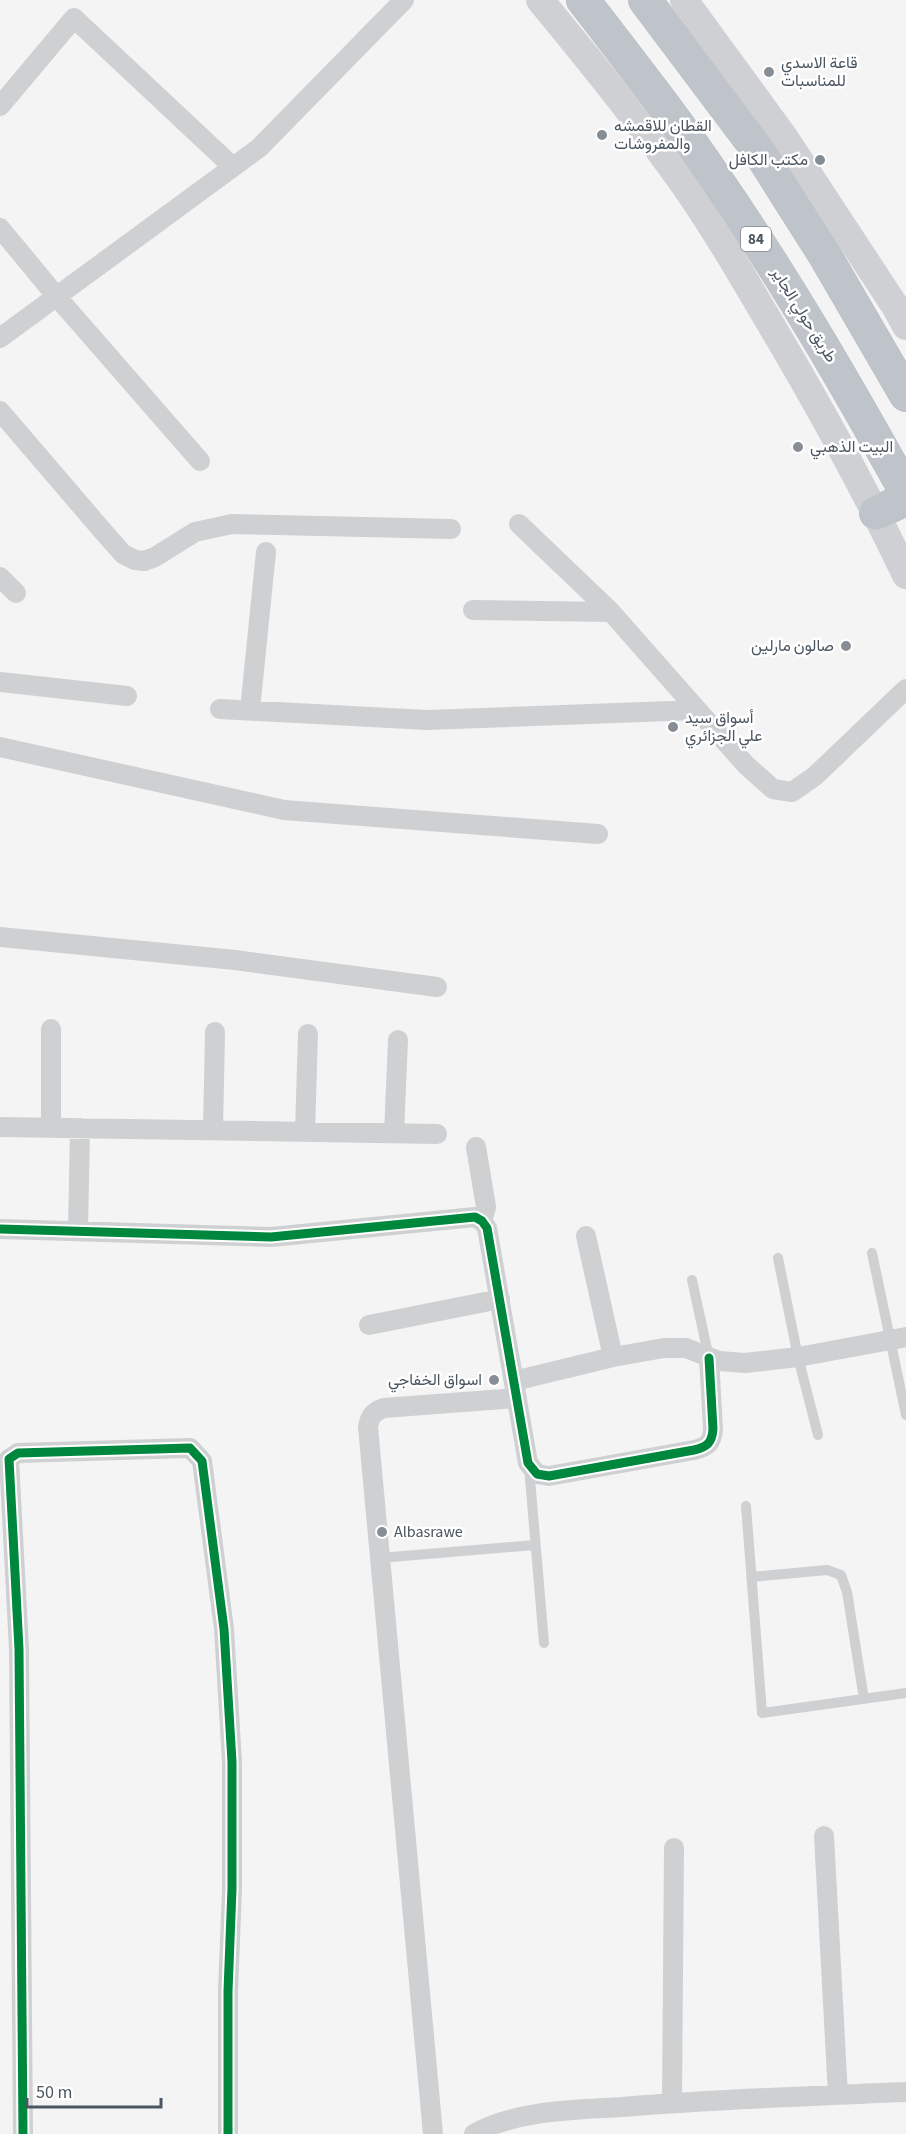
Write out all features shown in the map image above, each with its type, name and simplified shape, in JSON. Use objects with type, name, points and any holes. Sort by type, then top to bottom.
[{"type":"highway","name":"طريق حولي الجاير","points":[[583,0],[718,180],[831,358],[906,492]]},
{"type":"highway","points":[[645,0],[760,153],[824,254],[906,395]]},
{"type":"highway","points":[[876,513],[906,499]]},
{"type":"main road","points":[[540,0],[593,64],[681,180],[744,279],[804,381],[876,513],[906,575]]},
{"type":"main road","points":[[684,0],[784,137],[906,326]]},
{"type":"street","points":[[0,338],[259,148],[404,0]]},
{"type":"street","points":[[0,106],[74,18],[233,167]]},
{"type":"street","points":[[0,228],[200,461]]},
{"type":"street","points":[[0,411],[123,554],[135,560],[144,561],[155,557],[195,532],[232,524],[451,529]]},
{"type":"street","points":[[519,524],[611,612],[746,765],[773,789],[792,792],[815,776],[906,689]]},
{"type":"street","points":[[250,710],[266,552]]},
{"type":"street","points":[[0,577],[16,593]]},
{"type":"street","points":[[473,610],[611,612]]},
{"type":"street","points":[[0,682],[127,696]]},
{"type":"street","points":[[220,709],[427,720],[697,710]]},
{"type":"street","points":[[0,747],[284,810],[598,834]]},
{"type":"street","points":[[0,937],[235,960],[437,987]]},
{"type":"street","points":[[51,1029],[51,1128]]},
{"type":"street","points":[[213,1130],[215,1032]]},
{"type":"street","points":[[305,1132],[308,1034]]},
{"type":"street","points":[[394,1133],[398,1040]]},
{"type":"street","points":[[0,1127],[437,1134]]},
{"type":"street","points":[[78,1231],[80,1128]]},
{"type":"street","points":[[476,1147],[486,1207],[482,1221]]},
{"type":"street","points":[[0,1229],[271,1237],[475,1217],[487,1228],[528,1463],[537,1474],[549,1476],[694,1450],[708,1445],[712,1439],[709,1358]]},
{"type":"street","points":[[586,1236],[613,1357]]},
{"type":"street","points":[[369,1325],[500,1299]]},
{"type":"street","points":[[433,2134],[368,1427],[370,1418],[375,1412],[384,1408],[516,1389],[613,1357],[675,1347],[694,1350],[709,1358],[745,1364],[798,1357],[898,1338]]},
{"type":"street","points":[[23,2134],[18,1649],[9,1459],[18,1453],[190,1448],[202,1461],[204,1472],[224,1629],[232,1762],[228,2134]]},
{"type":"street","points":[[824,1836],[838,2095]]},
{"type":"street","points":[[672,2103],[674,1848]]},
{"type":"street","points":[[474,2134],[498,2123],[573,2110],[906,2092]]},
{"type":"lane","points":[[872,1253],[898,1338],[906,1415]]},
{"type":"lane","points":[[778,1258],[798,1357],[818,1435]]},
{"type":"lane","points":[[692,1280],[709,1358]]},
{"type":"lane","points":[[528,1463],[543,1643]]},
{"type":"lane","points":[[746,1506],[762,1713],[906,1693]]},
{"type":"lane","points":[[380,1558],[535,1545]]},
{"type":"lane","points":[[752,1577],[827,1570],[841,1575],[847,1592],[864,1699]]},
{"type":"cycle path","points":[[0,1229],[271,1237],[475,1217],[487,1228],[528,1463],[537,1474],[549,1476],[694,1450],[705,1446],[710,1441],[713,1429],[709,1358]]},
{"type":"cycle path","points":[[23,2134],[19,1649],[9,1459],[18,1453],[190,1448],[202,1461],[224,1629],[232,1762],[228,2134]]},
{"type":"place","name":"قاعة الاسدي للمناسبات","points":[[769,72]]},
{"type":"place","name":"القطان للاقمشه والمفروشات","points":[[602,135]]},
{"type":"place","name":"مكتب الكافل","points":[[820,160]]},
{"type":"place","name":"البيت الذهبي","points":[[798,447]]},
{"type":"place","name":"صالون مارلين","points":[[846,646]]},
{"type":"place","name":"أسواق سيد علي الجزائري","points":[[673,727]]},
{"type":"place","name":"اسواق الخفاجي","points":[[494,1380]]},
{"type":"place","name":"Albasrawe","points":[[382,1532]]}]
